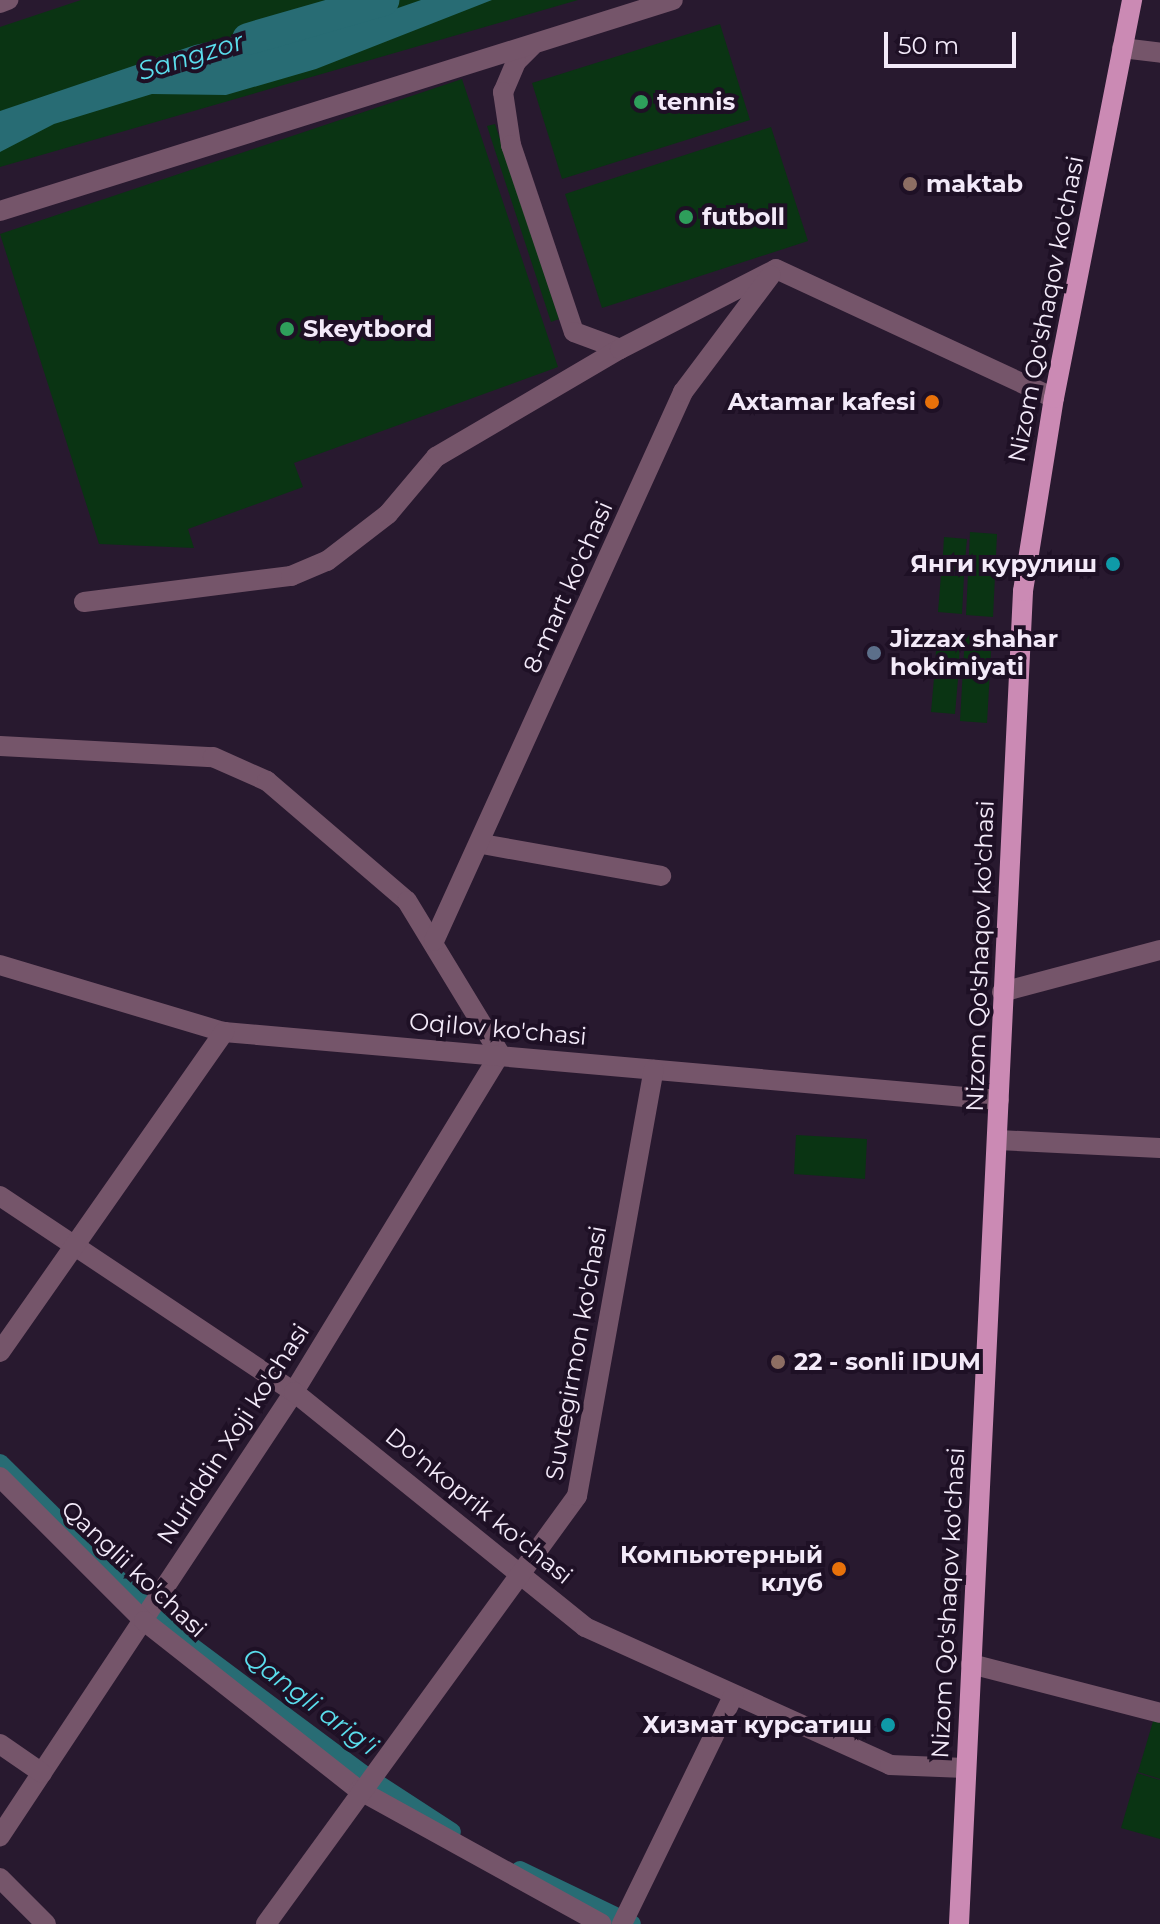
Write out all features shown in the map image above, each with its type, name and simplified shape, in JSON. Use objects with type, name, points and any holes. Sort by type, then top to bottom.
[{"type":"main road","name":"Nizom Qo'shaqov ko'chasi","points":[[959,1924],[1023,591],[1054,398],[1132,0]]},
{"type":"street","points":[[0,3],[8,0]]},
{"type":"street","points":[[0,211],[673,0]]},
{"type":"street","points":[[535,43],[516,62],[503,92],[511,145],[574,332],[620,349]]},
{"type":"street","points":[[1122,48],[1160,53]]},
{"type":"street","points":[[84,602],[291,576],[327,561],[388,514],[436,457],[620,349],[776,269],[1054,398]]},
{"type":"street","name":"8-mart ko'chasi","points":[[434,941],[482,844],[683,392],[776,269]]},
{"type":"street","points":[[0,746],[213,757],[267,781],[407,901],[500,1054]]},
{"type":"street","points":[[482,844],[661,876]]},
{"type":"street","points":[[1002,992],[1160,950]]},
{"type":"street","name":"Oqilov ko'chasi","points":[[0,965],[224,1032],[999,1100]]},
{"type":"street","points":[[0,1352],[78,1245],[224,1032]]},
{"type":"street","name":"Nuriddin Xoji ko'chasi","points":[[0,1836],[294,1392],[500,1054]]},
{"type":"street","name":"Suvtegirmon ko'chasi","points":[[266,1924],[365,1783],[577,1496],[654,1070]]},
{"type":"street","points":[[998,1140],[1160,1148]]},
{"type":"street","name":"Do'nkoprik ko'chasi","points":[[0,1196],[78,1245],[294,1392],[520,1571],[585,1627],[890,1765],[965,1768]]},
{"type":"street","name":"Qanglii ko'chasi","points":[[0,1477],[149,1612],[365,1783],[602,1924]]},
{"type":"street","points":[[971,1664],[1160,1713]]},
{"type":"street","points":[[624,1920],[733,1696]]},
{"type":"street","points":[[0,1744],[42,1773]]},
{"type":"street","points":[[0,1878],[46,1924]]},
{"type":"shaded area","points":[[81,0],[578,0],[0,167],[0,27]]},
{"type":"shaded area","name":"tennis","points":[[720,24],[750,120],[562,179],[532,83]]},
{"type":"shaded area","name":"Skeytbord","points":[[462,79],[558,367],[294,463],[303,487],[188,529],[194,548],[99,544],[0,234]]},
{"type":"shaded area","points":[[495,124],[559,319],[551,322],[487,126]]},
{"type":"shaded area","name":"futboll","points":[[771,127],[808,241],[602,308],[565,194]]},
{"type":"shaded area","points":[[970,532],[997,534],[993,617],[966,615]]},
{"type":"shaded area","points":[[944,537],[967,539],[964,572],[942,571]]},
{"type":"shaded area","points":[[941,575],[964,576],[962,614],[938,612]]},
{"type":"shaded area","points":[[937,630],[961,632],[958,673],[935,671]]},
{"type":"shaded area","points":[[965,634],[992,635],[987,723],[960,721]]},
{"type":"shaded area","points":[[934,678],[958,679],[955,714],[931,712]]},
{"type":"shaded area","points":[[796,1135],[867,1139],[865,1179],[794,1174]]},
{"type":"shaded area","points":[[1154,1718],[1160,1720],[1160,1779],[1138,1772]]},
{"type":"shaded area","points":[[1137,1773],[1160,1780],[1160,1839],[1121,1828]]},
{"type":"water","points":[[421,0],[492,0],[316,69],[226,95],[152,94],[54,124],[0,152],[0,111],[195,45],[277,27],[349,25]]},
{"type":"waterway","name":"Sangzor","points":[[248,39],[383,0]]},
{"type":"waterway","name":"Qangli arig'i","points":[[0,1463],[170,1630],[363,1774],[452,1832]]},
{"type":"waterway","name":"Qangli arig'i","points":[[520,1870],[632,1924]]},
{"type":"place","name":"tennis","points":[[641,102]]},
{"type":"place","name":"maktab","points":[[910,184]]},
{"type":"place","name":"futboll","points":[[686,217]]},
{"type":"place","name":"Skeytbord","points":[[287,329]]},
{"type":"place","name":"Axtamar kafesi","points":[[932,402]]},
{"type":"place","name":"Янги курулиш","points":[[1113,564]]},
{"type":"place","name":"Jizzax shahar hokimiyati","points":[[874,653]]},
{"type":"place","name":"22 - sonli IDUM","points":[[778,1362]]},
{"type":"place","name":"Компьютерный клуб","points":[[839,1569]]},
{"type":"place","name":"Хизмат курсатиш","points":[[888,1725]]}]
